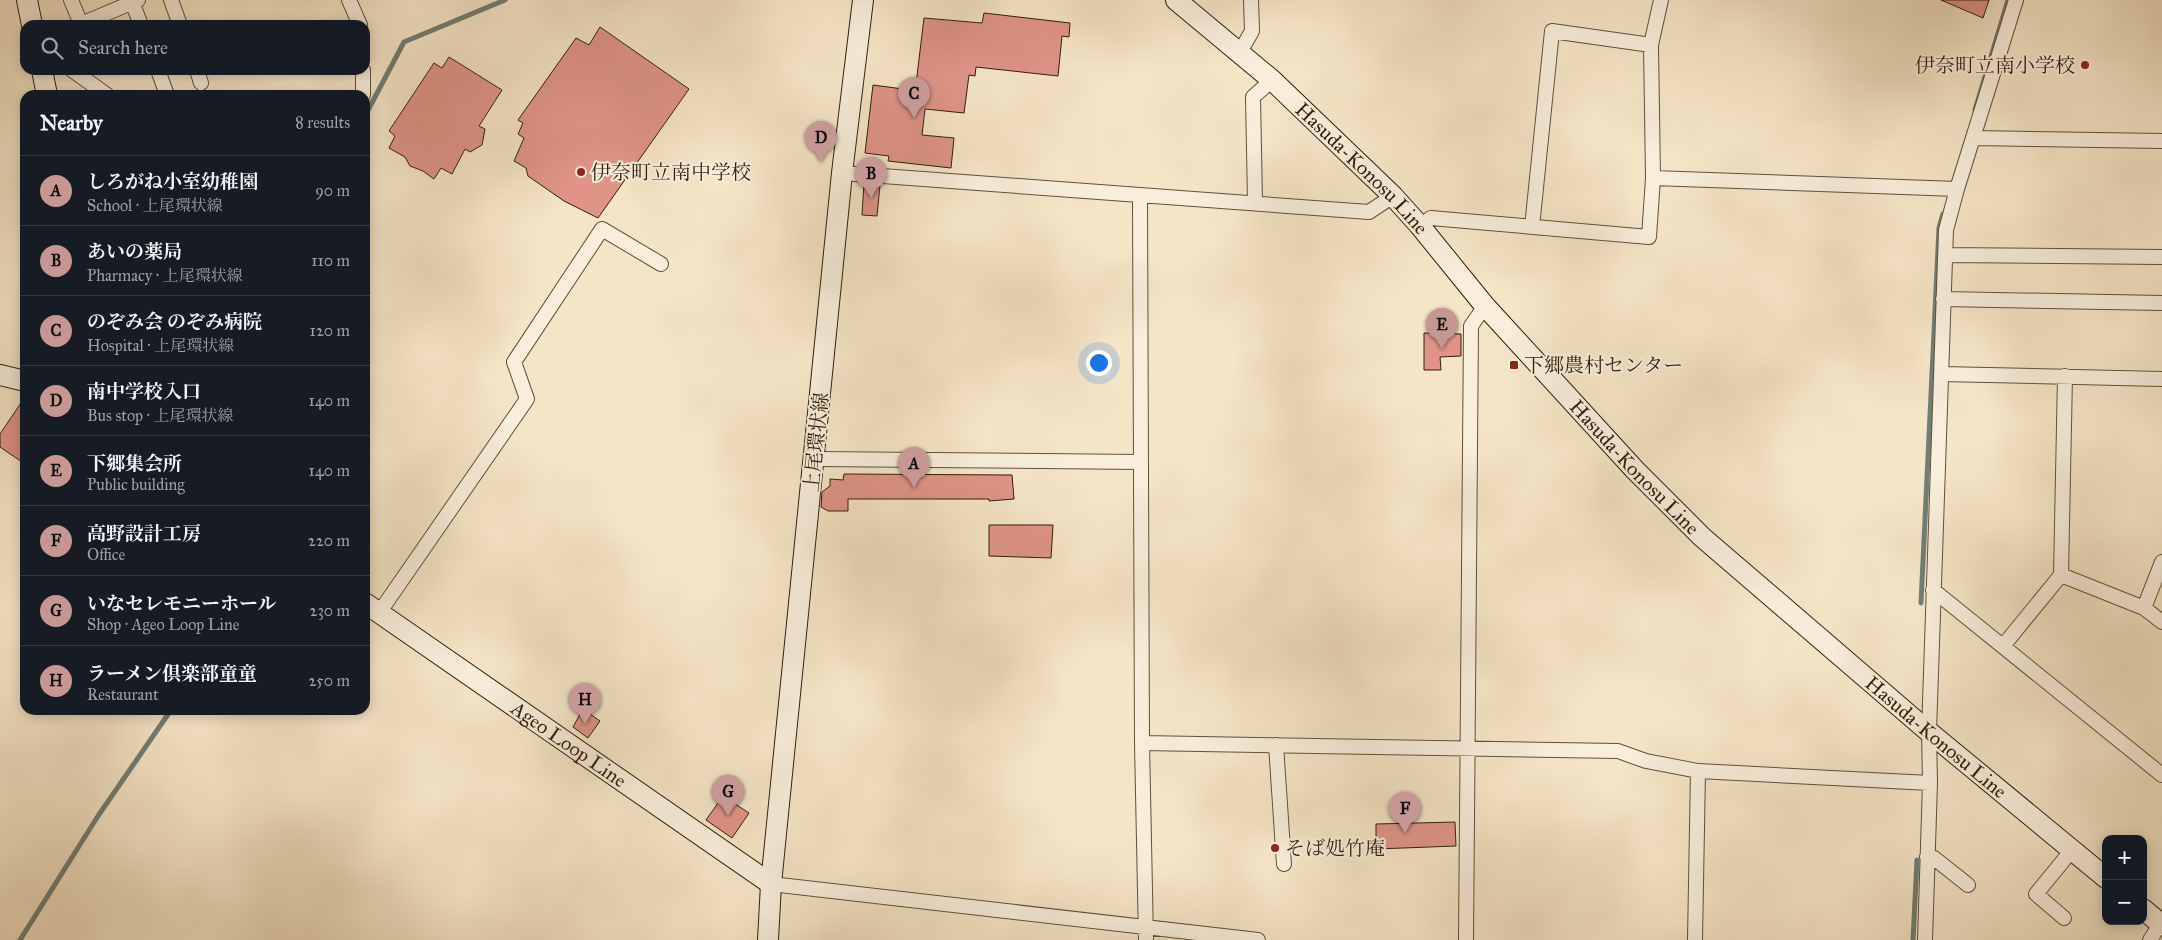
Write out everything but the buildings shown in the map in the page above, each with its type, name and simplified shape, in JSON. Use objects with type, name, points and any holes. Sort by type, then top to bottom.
[{"type":"main road","points":[[27,0],[31,20]]},
{"type":"main road","name":"上尾環状線","points":[[768,940],[771,884],[842,173],[864,0]]},
{"type":"main road","name":"Hasuda-Konosu Line","points":[[1176,0],[1272,80],[1393,196],[1485,306],[1635,470],[1702,537],[1928,732],[2102,875]]},
{"type":"main road","points":[[43,75],[46,90]]},
{"type":"main road","name":"Ageo Loop Line","points":[[372,608],[771,884]]},
{"type":"main road","points":[[2147,914],[2159,927]]},
{"type":"street","points":[[71,0],[78,20]]},
{"type":"street","points":[[171,0],[178,20]]},
{"type":"street","points":[[349,0],[358,20]]},
{"type":"street","points":[[1240,52],[1252,31],[1251,0]]},
{"type":"street","points":[[1420,226],[1431,218],[1649,237],[1653,178],[1651,45],[1661,0]]},
{"type":"street","points":[[1925,940],[1930,783],[1928,732],[1946,230],[2016,0]]},
{"type":"street","points":[[90,20],[135,1],[140,20]]},
{"type":"street","points":[[1532,227],[1552,31],[1651,45]]},
{"type":"street","points":[[79,75],[100,90]]},
{"type":"street","points":[[160,75],[165,90]]},
{"type":"street","points":[[363,75],[363,90]]},
{"type":"street","points":[[1255,202],[1253,97],[1272,80]]},
{"type":"street","points":[[1974,138],[2162,141]]},
{"type":"street","points":[[842,173],[1140,196],[1255,202],[1369,212],[1393,196]]},
{"type":"street","points":[[1653,178],[1957,189]]},
{"type":"street","points":[[1140,196],[1142,743],[1145,933]]},
{"type":"street","points":[[372,608],[527,399],[514,362],[602,229],[662,264]]},
{"type":"street","points":[[1945,255],[2162,257]]},
{"type":"street","points":[[1943,299],[2162,303]]},
{"type":"street","points":[[1466,940],[1466,748],[1472,326],[1485,306]]},
{"type":"street","points":[[1941,374],[2162,379]]},
{"type":"street","points":[[2003,646],[2061,575],[2065,376]]},
{"type":"street","points":[[814,458],[1141,462]]},
{"type":"street","points":[[2144,608],[2162,562]]},
{"type":"street","points":[[2061,575],[2144,608],[2162,622]]},
{"type":"street","points":[[1933,590],[2162,774]]},
{"type":"street","points":[[1142,743],[1618,751],[1646,761],[1698,771],[1930,783]]},
{"type":"street","points":[[1276,745],[1284,864]]},
{"type":"street","points":[[1695,940],[1698,771]]},
{"type":"street","points":[[2064,918],[2036,894],[2072,850]]},
{"type":"street","points":[[1927,857],[1934,858],[1968,885]]},
{"type":"street","points":[[771,884],[1145,933],[1258,940]]},
{"type":"waterway","points":[[370,107],[404,42],[505,0]]},
{"type":"waterway","points":[[1975,110],[2008,0]]},
{"type":"waterway","points":[[1921,603],[1939,228],[1943,214]]},
{"type":"waterway","points":[[20,940],[98,816],[168,715]]},
{"type":"waterway","points":[[1913,940],[1917,860]]},
{"type":"place","name":"伊奈町立南小学校","points":[[2085,65]]},
{"type":"place","name":"のぞみ会 のぞみ病院","points":[[914,118]]},
{"type":"place","name":"南中学校入口","points":[[821,162]]},
{"type":"place","name":"伊奈町立南中学校","points":[[581,172]]},
{"type":"place","name":"あいの薬局","points":[[871,198]]},
{"type":"place","name":"下郷集会所","points":[[1442,349]]},
{"type":"place","name":"下郷農村センター","points":[[1514,365]]},
{"type":"place","name":"しろがね小室幼稚園","points":[[914,488]]},
{"type":"place","name":"ラーメン倶楽部童童","points":[[585,724]]},
{"type":"place","name":"いなセレモニーホール","points":[[728,816]]},
{"type":"place","name":"高野設計工房","points":[[1405,833]]},
{"type":"place","name":"そば処竹庵","points":[[1275,848]]}]
